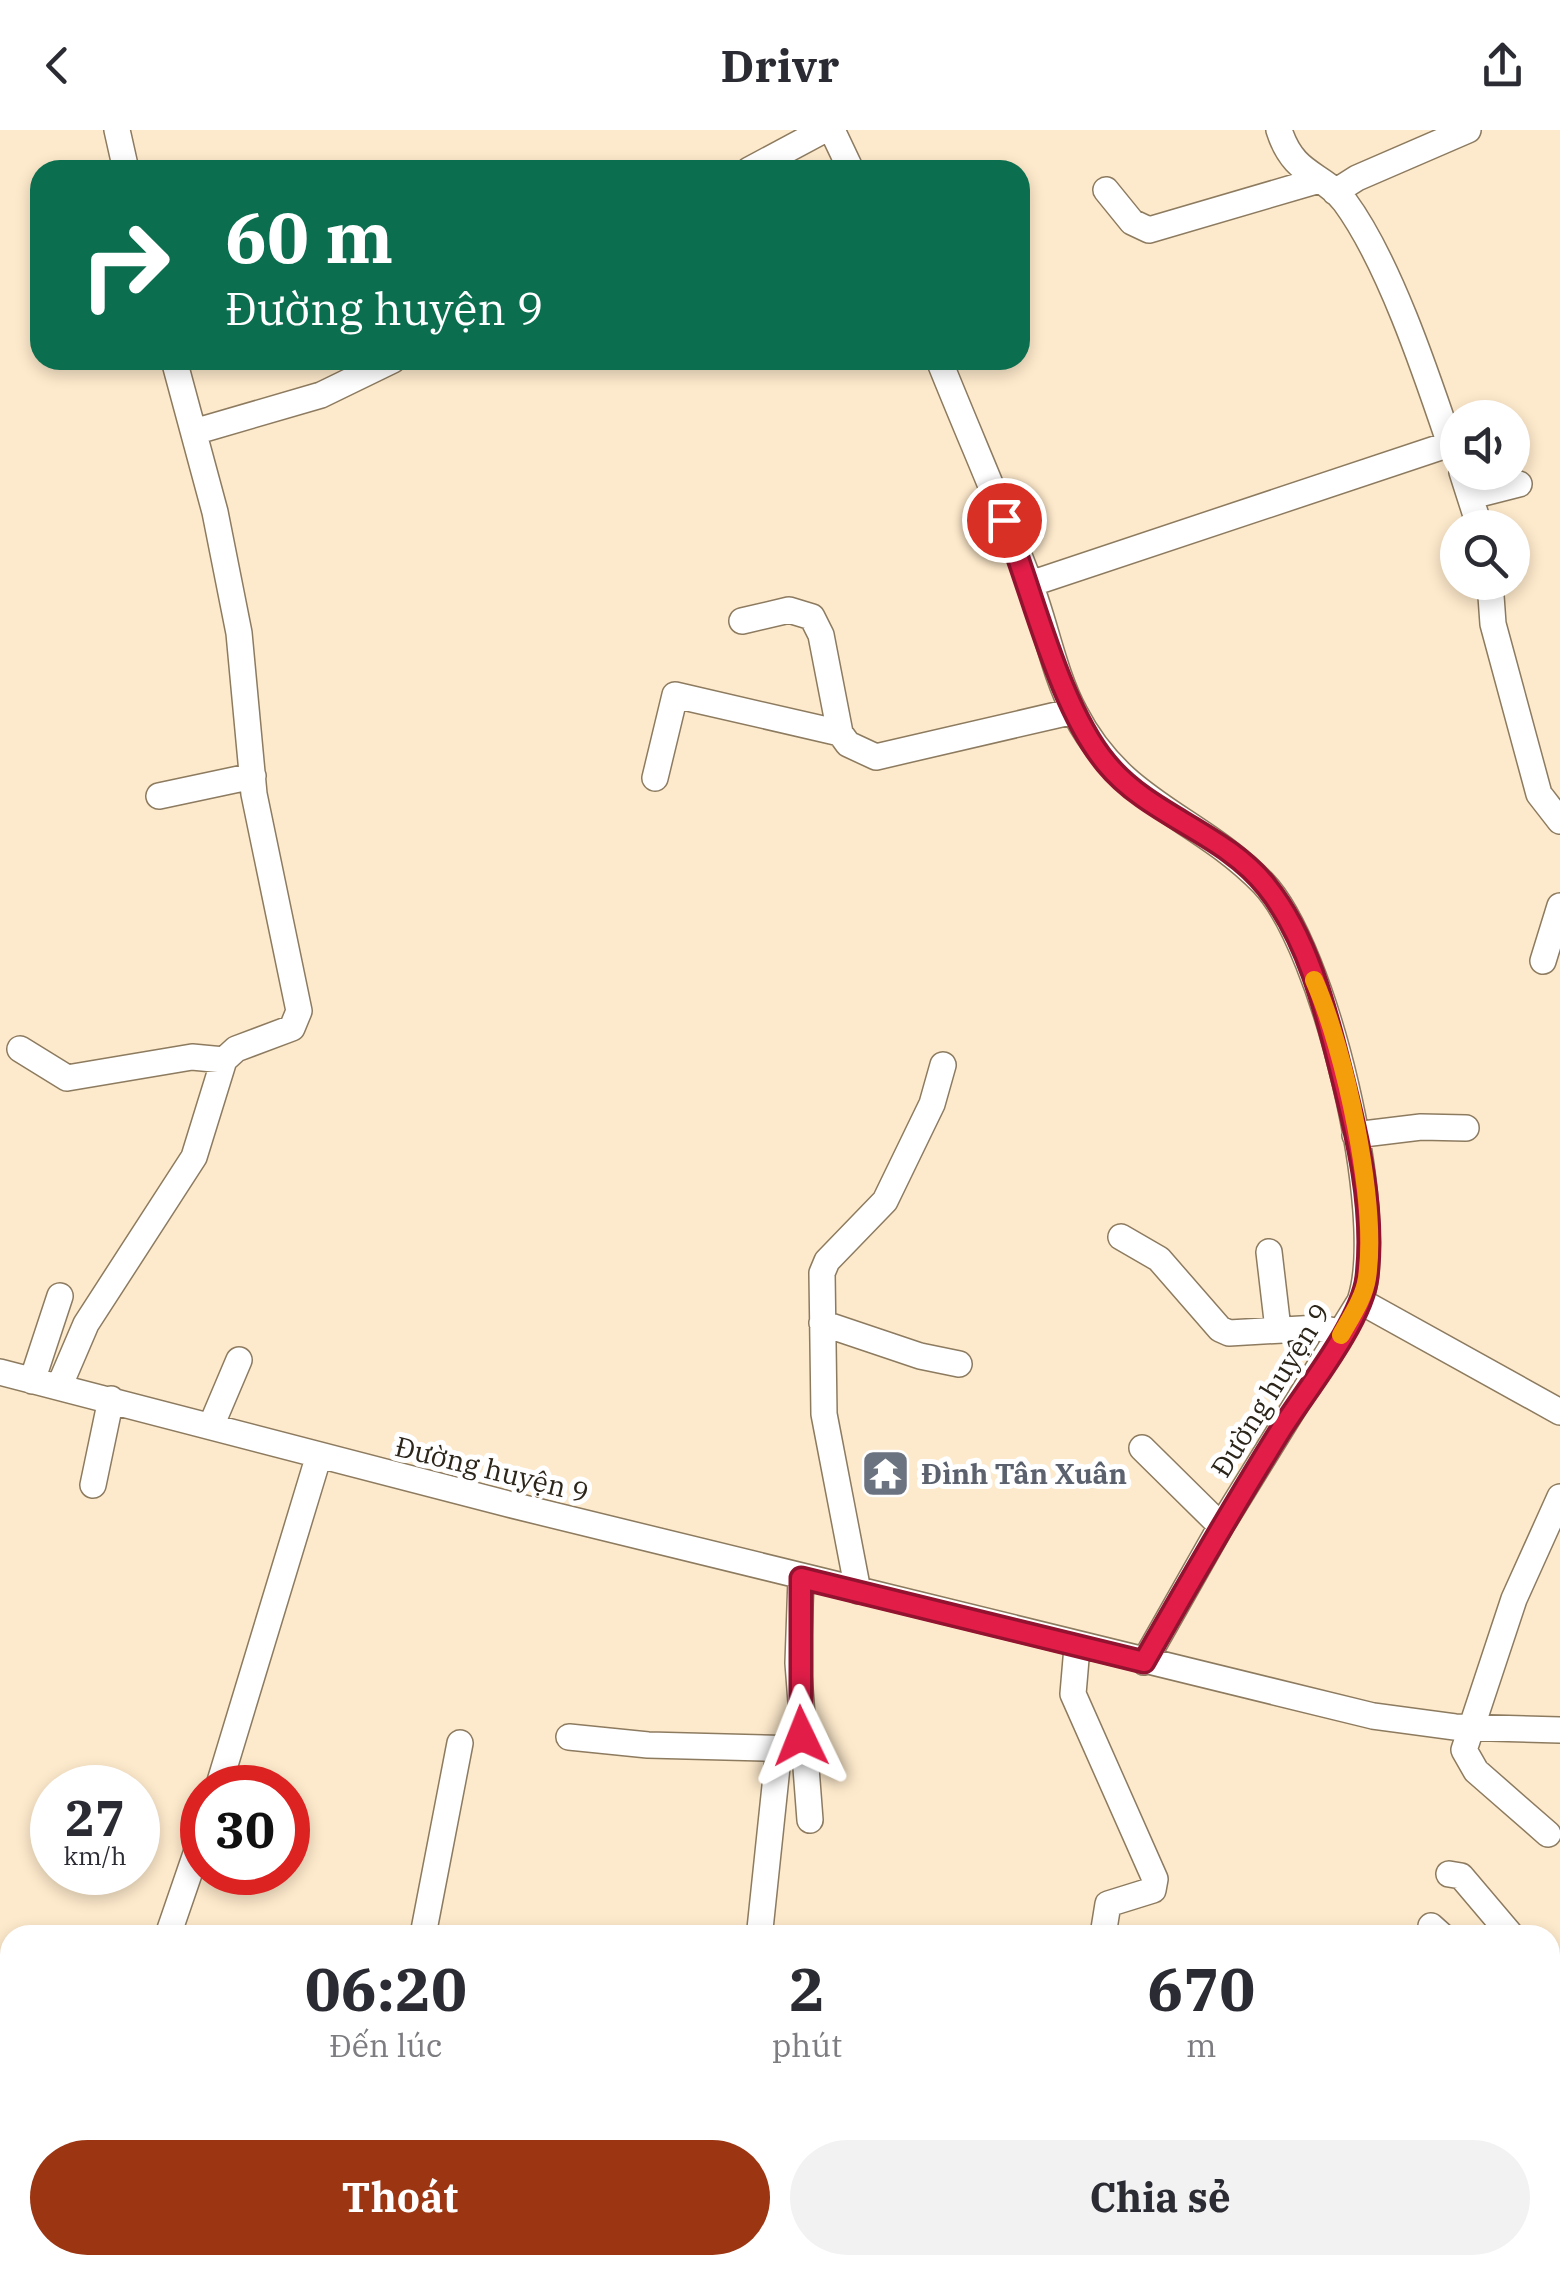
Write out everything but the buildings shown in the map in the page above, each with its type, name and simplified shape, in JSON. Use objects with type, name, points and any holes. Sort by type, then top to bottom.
[{"type":"street","points":[[117,130],[124,160]]},
{"type":"street","points":[[768,160],[824,130]]},
{"type":"street","points":[[832,130],[846,160]]},
{"type":"street","points":[[1279,130],[1298,165],[1326,187],[1364,234],[1412,338],[1440,415]]},
{"type":"street","points":[[1106,190],[1132,222],[1149,230],[1357,178],[1468,130]]},
{"type":"street","points":[[59,1387],[86,1324],[194,1157],[224,1060],[236,1050],[292,1028],[299,1012],[253,776],[239,633],[177,370]]},
{"type":"street","points":[[194,432],[321,394],[372,370]]},
{"type":"street","name":"Đường huyện 9","points":[[943,370],[1030,584],[1074,710],[1106,763],[1126,782],[1224,848],[1267,886],[1323,1000],[1355,1136],[1368,1232],[1367,1281],[1360,1301],[1221,1526],[1144,1662]]},
{"type":"street","points":[[1030,584],[1440,457]]},
{"type":"street","points":[[1491,600],[1493,624],[1513,686],[1539,794],[1560,821]]},
{"type":"street","points":[[742,621],[789,610],[812,617],[822,634],[840,733],[848,744],[884,758],[1074,710]]},
{"type":"street","points":[[654,778],[675,695],[840,733]]},
{"type":"street","points":[[159,796],[253,776]]},
{"type":"street","points":[[1542,960],[1560,906]]},
{"type":"street","points":[[20,1050],[68,1078],[192,1058],[224,1060]]},
{"type":"street","points":[[858,1591],[824,1414],[824,1266],[886,1202],[932,1104],[943,1065]]},
{"type":"street","points":[[1355,1136],[1421,1127],[1466,1128]]},
{"type":"street","points":[[1121,1238],[1159,1258],[1220,1329],[1229,1333],[1278,1329],[1342,1332]]},
{"type":"street","points":[[1268,1252],[1278,1329]]},
{"type":"street","points":[[32,1381],[60,1296]]},
{"type":"street","points":[[1360,1301],[1560,1412]]},
{"type":"street","points":[[822,1323],[920,1356],[959,1364]]},
{"type":"street","points":[[211,1426],[239,1360]]},
{"type":"street","name":"Đường huyện 9","points":[[0,1372],[801,1578],[1373,1716],[1471,1727],[1560,1730]]},
{"type":"street","points":[[93,1485],[110,1400]]},
{"type":"street","points":[[1142,1448],[1221,1526]]},
{"type":"street","points":[[225,1765],[319,1455]]},
{"type":"street","points":[[1548,1834],[1466,1759],[1471,1727],[1514,1599],[1560,1497]]},
{"type":"street","points":[[761,1925],[791,1749],[801,1578]]},
{"type":"street","points":[[1077,1646],[1073,1694],[1155,1879],[1153,1890],[1108,1904],[1105,1925]]},
{"type":"street","points":[[570,1736],[648,1745],[791,1749]]},
{"type":"street","points":[[426,1925],[460,1743]]},
{"type":"street","points":[[791,1749],[810,1820]]},
{"type":"street","points":[[1450,1874],[1461,1876],[1503,1925]]},
{"type":"street","points":[[171,1925],[182,1895]]},
{"type":"street","points":[[696,2275],[771,2275]]},
{"type":"slow traffic","points":[[1314,980],[1323,1000],[1350,1108],[1368,1232],[1367,1281],[1341,1335]]},
{"type":"place","name":"Đình Tân Xuân","points":[[886,1473]]},
{"type":"route","points":[[801,1736],[801,1578],[1144,1662],[1221,1526],[1342,1332],[1367,1281],[1364,1185],[1350,1108],[1323,1000],[1286,918],[1267,886],[1242,862],[1169,814],[1106,763],[1074,710],[1004,520]]}]
